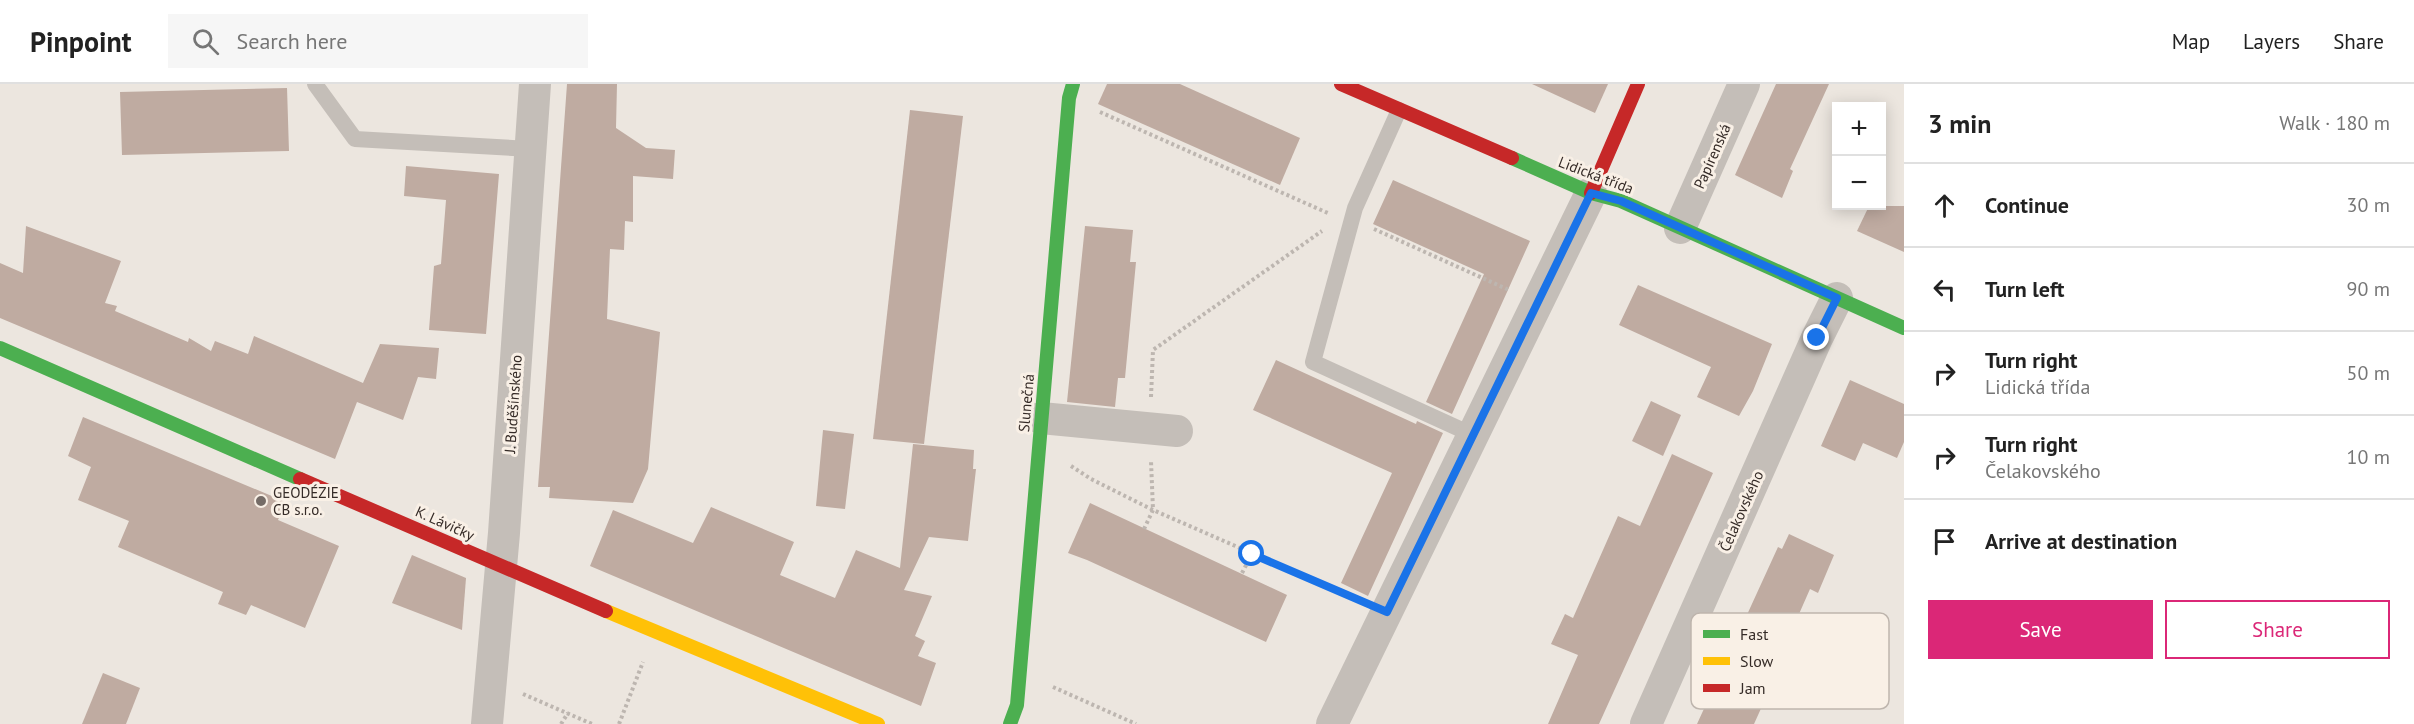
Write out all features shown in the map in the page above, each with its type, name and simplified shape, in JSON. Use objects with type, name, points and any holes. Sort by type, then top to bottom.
[{"type":"street","name":"J. Buděšínského","points":[[487,724],[501,567],[536,84]]},
{"type":"street","name":"Slunečná","points":[[1010,724],[1017,705],[1069,98],[1073,84]]},
{"type":"street","name":"Lidická třída","points":[[1341,84],[1591,193],[1621,201],[1904,328]]},
{"type":"street","points":[[1332,724],[1591,193],[1638,84]]},
{"type":"street","name":"Papírenská","points":[[1680,228],[1744,84]]},
{"type":"street","name":"Čelakovského","points":[[1696,613],[1837,298]]},
{"type":"street","name":"K. Lávičky","points":[[0,348],[501,567],[878,724]]},
{"type":"street","points":[[1041,418],[1163,430]]},
{"type":"street","name":"Čelakovského","points":[[1646,724],[1691,624]]},
{"type":"lane","points":[[315,84],[355,139],[531,149]]},
{"type":"lane","points":[[1399,110],[1349,215],[1313,362],[1473,435]]},
{"type":"path","points":[[1092,108],[1349,215],[1513,292]]},
{"type":"path","points":[[1144,529],[1153,510],[1163,430],[1153,350],[1349,215]]},
{"type":"path","points":[[1066,462],[1091,479],[1153,510],[1387,612]]},
{"type":"path","points":[[1242,573],[1252,554]]},
{"type":"path","points":[[619,724],[655,631]]},
{"type":"path","points":[[1046,684],[1133,723]]},
{"type":"path","points":[[518,692],[592,724]]},
{"type":"path","points":[[561,724],[568,713]]},
{"type":"building","points":[[567,84],[617,84],[616,128],[646,148],[675,150],[673,179],[633,176],[633,222],[625,221],[624,250],[610,249],[607,319],[660,332],[648,469],[633,503],[549,498],[550,487],[538,487]]},
{"type":"building","points":[[1107,84],[1180,84],[1300,138],[1280,185],[1098,104]]},
{"type":"building","points":[[1532,84],[1608,84],[1595,113]]},
{"type":"building","points":[[1776,84],[1829,84],[1790,169],[1793,171],[1782,198],[1735,175]]},
{"type":"building","points":[[287,88],[289,151],[122,155],[120,92]]},
{"type":"building","points":[[910,110],[963,116],[924,444],[873,439]]},
{"type":"building","points":[[406,166],[499,174],[486,334],[429,330],[434,266],[441,264],[446,200],[404,196]]},
{"type":"building","points":[[1393,180],[1530,241],[1452,414],[1426,402],[1484,274],[1373,224]]},
{"type":"building","points":[[1886,206],[1904,206],[1904,252],[1857,231],[1867,210],[1886,210]]},
{"type":"building","points":[[26,226],[121,261],[105,303],[117,306],[115,311],[188,342],[189,338],[211,351],[215,341],[248,354],[254,336],[363,383],[380,344],[439,348],[436,379],[418,377],[403,420],[357,402],[335,459],[0,318],[0,263],[23,273]]},
{"type":"building","points":[[1085,226],[1133,230],[1130,262],[1136,262],[1125,378],[1118,378],[1115,407],[1067,402]]},
{"type":"building","points":[[1638,285],[1772,344],[1753,391],[1739,416],[1697,397],[1711,367],[1619,325]]},
{"type":"building","points":[[1276,360],[1416,424],[1417,421],[1443,433],[1368,596],[1341,583],[1392,473],[1253,410]]},
{"type":"building","points":[[1850,380],[1904,404],[1904,442],[1897,458],[1863,443],[1855,461],[1821,446]]},
{"type":"building","points":[[1651,401],[1681,415],[1663,456],[1632,441]]},
{"type":"building","points":[[83,417],[286,502],[278,520],[339,546],[305,628],[251,605],[246,615],[218,604],[223,592],[118,547],[129,521],[78,500],[91,467],[68,456]]},
{"type":"building","points":[[823,430],[854,434],[845,509],[816,506]]},
{"type":"building","points":[[913,444],[974,450],[973,469],[976,469],[968,541],[929,537],[904,590],[932,596],[915,636],[925,641],[918,656],[936,663],[921,706],[590,566],[613,510],[693,543],[711,507],[794,542],[780,575],[835,598],[856,550],[900,568]]},
{"type":"building","points":[[1672,454],[1713,473],[1599,724],[1548,724],[1578,655],[1551,644],[1565,614],[1573,618],[1618,516],[1640,526]]},
{"type":"building","points":[[1090,503],[1287,595],[1266,642],[1068,553]]},
{"type":"building","points":[[1789,534],[1834,555],[1818,593],[1810,589],[1799,613],[1748,613],[1778,547],[1782,549]]},
{"type":"building","points":[[412,555],[466,578],[462,630],[392,603]]},
{"type":"building","points":[[103,673],[140,688],[126,724],[82,724]]},
{"type":"building","points":[[1704,709],[1761,709],[1754,724],[1697,724]]},
{"type":"traffic: fast","points":[[1010,724],[1017,705],[1069,98],[1073,84]]},
{"type":"traffic: fast","points":[[1512,158],[1591,193],[1621,201],[1904,328]]},
{"type":"traffic: fast","points":[[0,348],[300,479]]},
{"type":"traffic: slow","points":[[606,611],[878,724]]},
{"type":"traffic: jam","points":[[1341,84],[1512,158]]},
{"type":"traffic: jam","points":[[1591,193],[1638,84]]},
{"type":"traffic: jam","points":[[300,479],[606,611]]},
{"type":"place","name":"GEODÉZIE CB s.r.o.","points":[[261,501]]},
{"type":"route","points":[[1252,554],[1387,612],[1591,193],[1621,201],[1837,298],[1817,338]]}]
